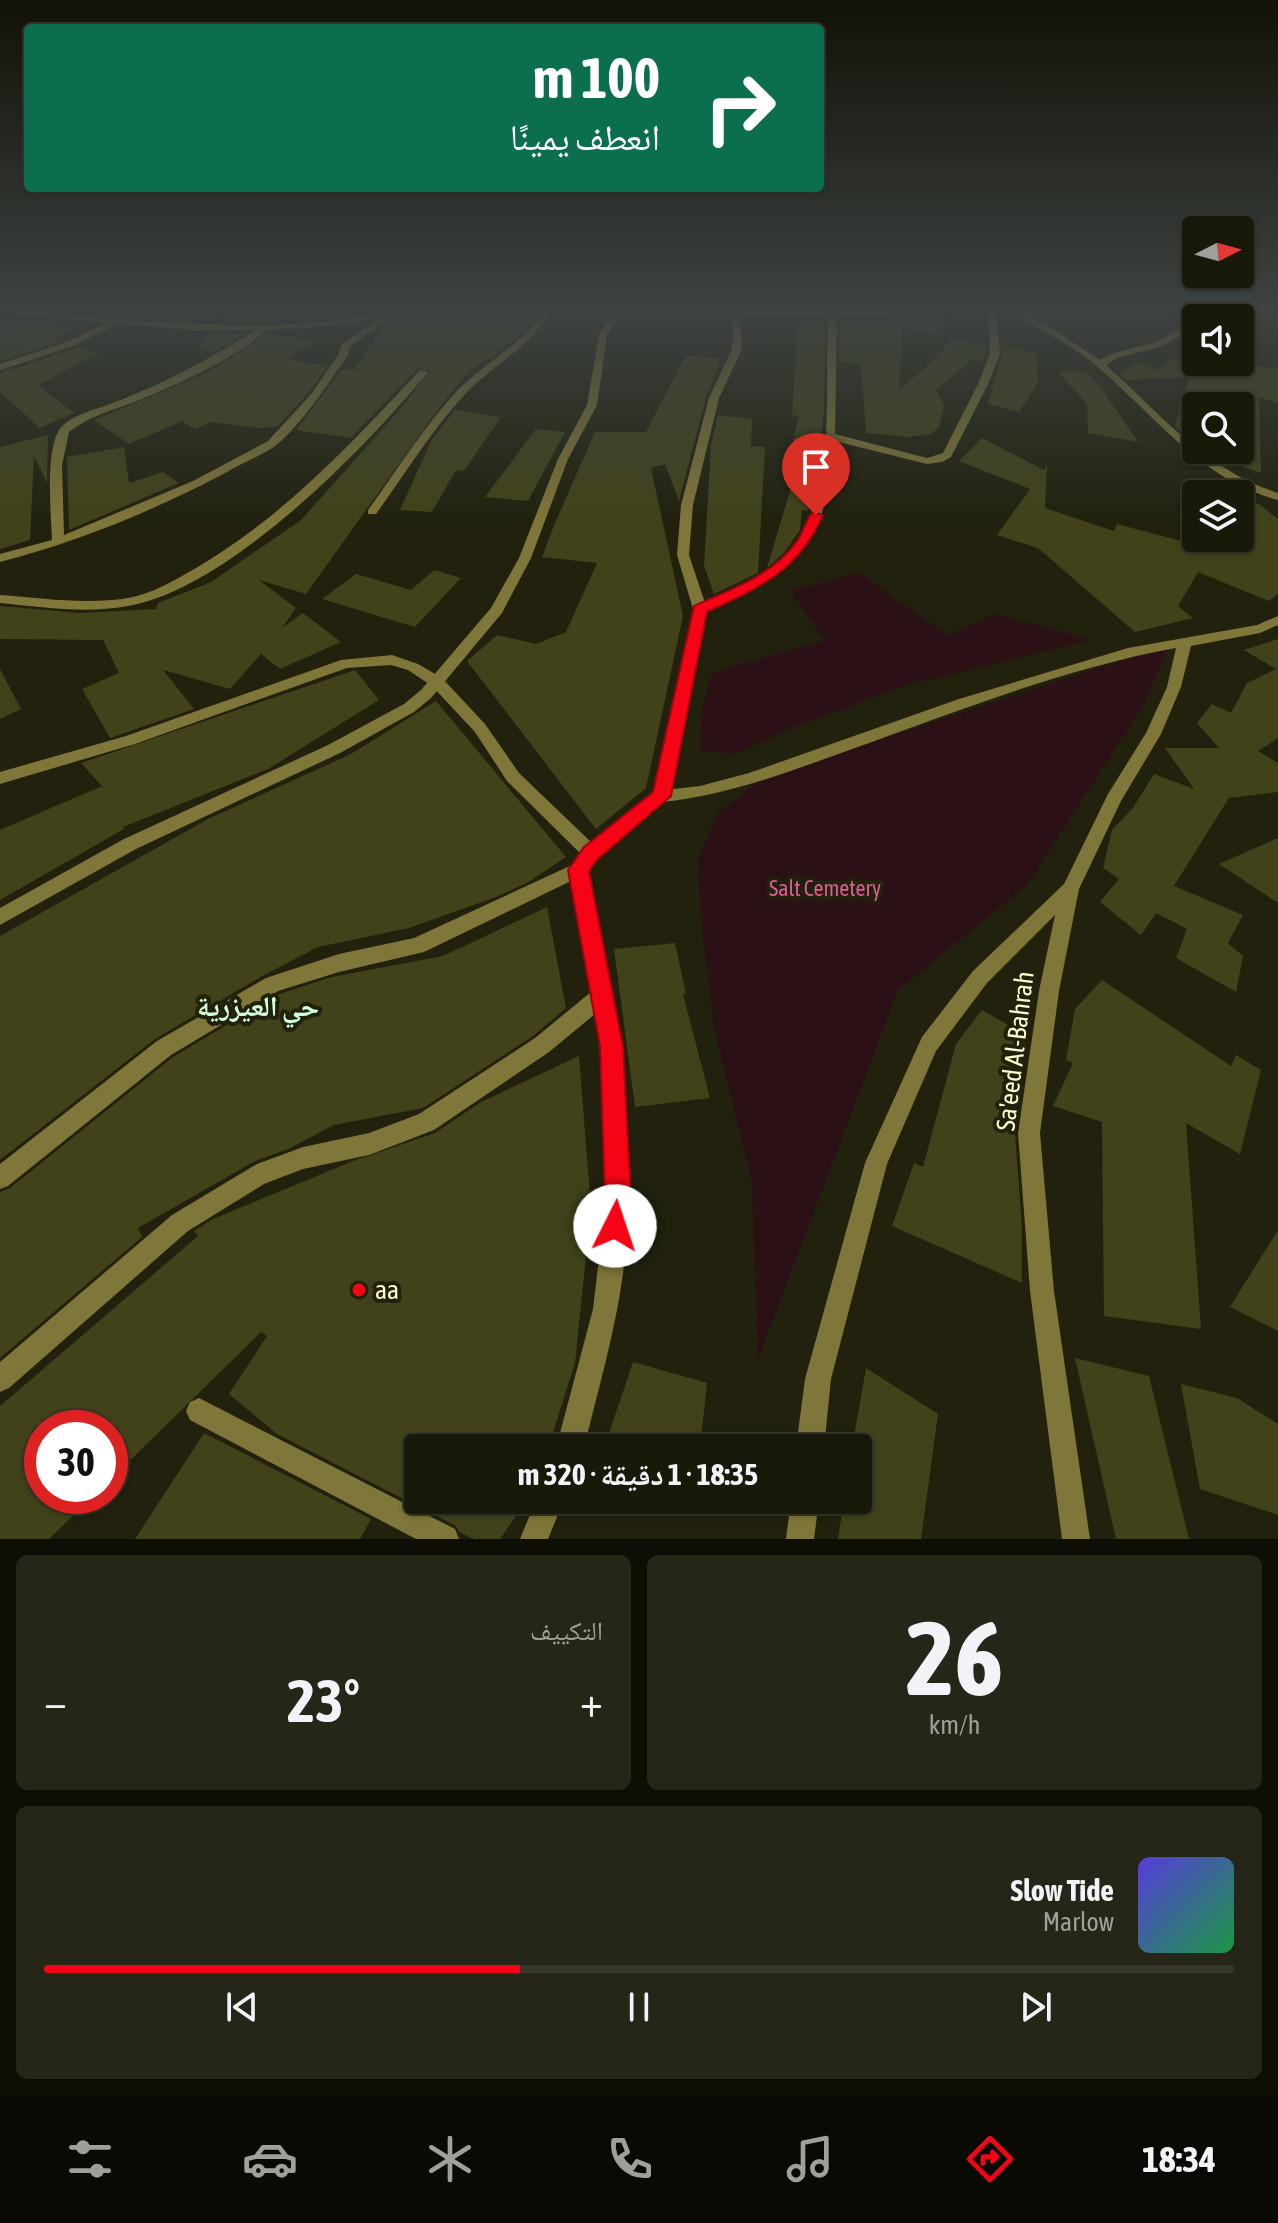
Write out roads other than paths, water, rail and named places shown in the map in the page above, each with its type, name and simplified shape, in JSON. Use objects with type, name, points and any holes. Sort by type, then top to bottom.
[{"type":"street","points":[[58,542],[56,465],[64,431],[96,412],[175,380]]},
{"type":"street","points":[[0,558],[58,542],[197,483],[272,443],[326,380]]},
{"type":"street","points":[[0,599],[75,604],[131,602],[157,593],[215,564],[261,533],[311,489],[416,380]]},
{"type":"street","points":[[372,512],[474,380]]},
{"type":"street","points":[[0,917],[130,844],[334,749],[409,708],[437,682],[497,610],[525,558],[563,459],[592,405],[596,380]]},
{"type":"street","points":[[662,796],[700,609],[683,555],[685,518],[714,398],[723,380]]},
{"type":"street","points":[[700,609],[758,582],[791,557],[805,540],[816,515],[829,436],[831,380]]},
{"type":"street","points":[[829,436],[927,461],[938,460],[947,455],[985,380]]},
{"type":"street","points":[[1116,380],[1194,456],[1278,497]]},
{"type":"street","points":[[0,1178],[164,1048],[273,984],[339,963],[417,946],[584,861],[662,796],[700,792],[751,779],[978,699],[1133,651],[1260,629],[1278,620]]},
{"type":"street","name":"Sa'eed Al-Bahrah","points":[[1076,1539],[1042,1291],[1029,1133],[1049,991],[1070,889],[1114,799],[1153,734],[1174,687],[1184,644]]},
{"type":"street","points":[[0,778],[130,740],[346,663],[392,660],[413,667],[437,682],[480,728],[513,777],[584,861],[611,1046],[618,1198],[605,1309],[574,1434]]},
{"type":"street","points":[[812,1434],[818,1379],[876,1163],[929,1044],[980,977],[1070,889]]},
{"type":"street","points":[[0,1379],[180,1223],[257,1175],[303,1158],[369,1144],[426,1122],[542,1045],[604,994]]},
{"type":"street","points":[[199,1411],[445,1539]]},
{"type":"street","points":[[534,1539],[544,1514]]},
{"type":"street","points":[[800,1539],[803,1514]]},
{"type":"place","name":"aa","points":[[359,1290]]},
{"type":"district","name":"حي العيزرية","points":[[258,1006]]},
{"type":"park label","name":"Salt Cemetery","points":[[825,888]]}]
